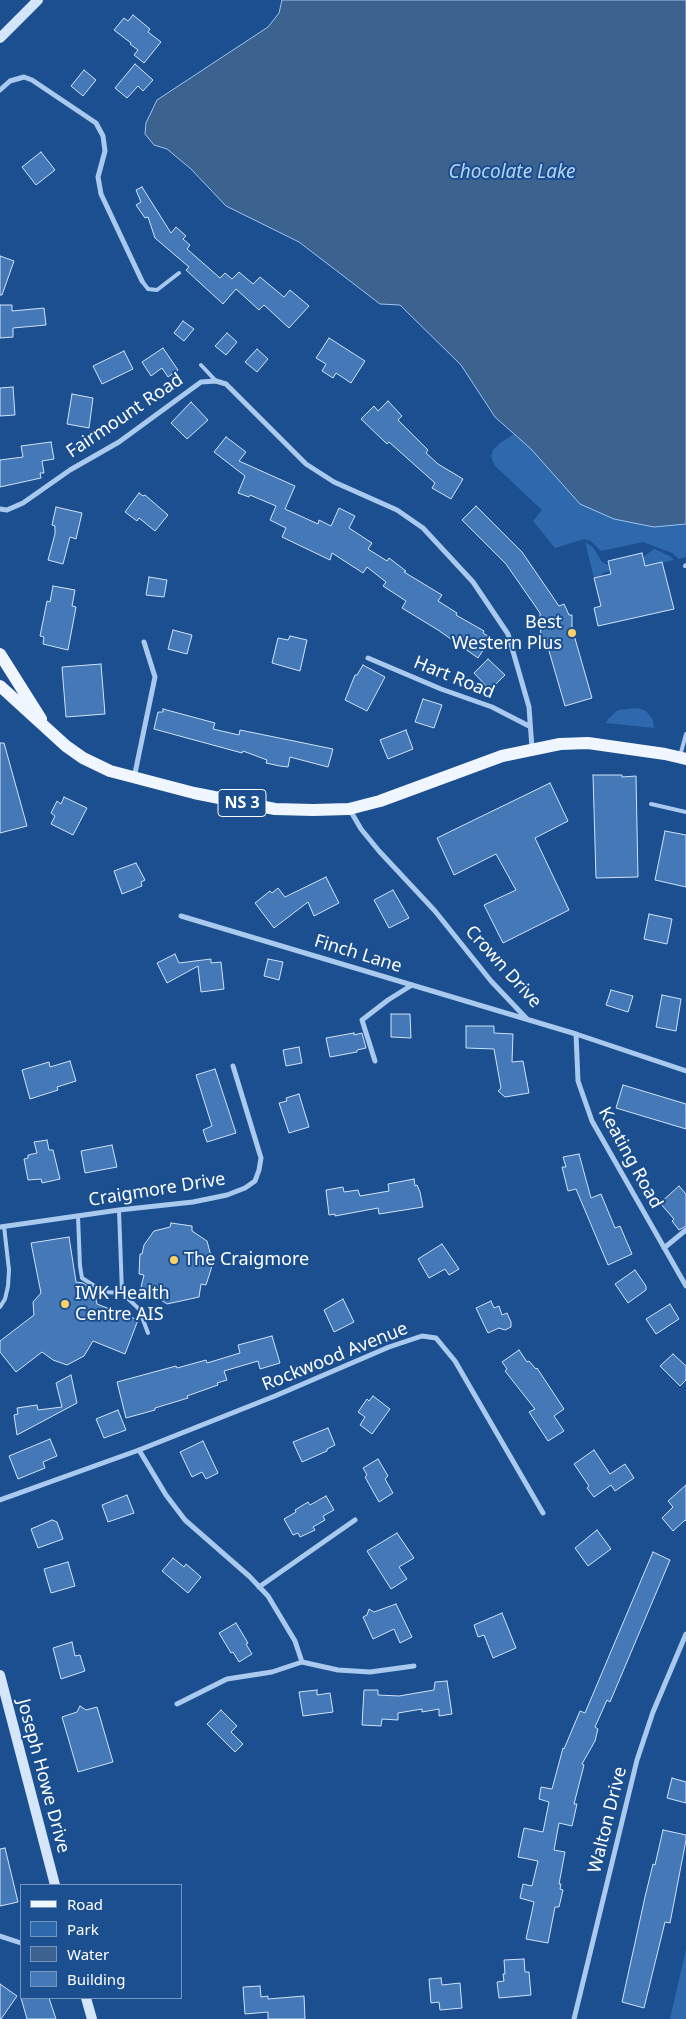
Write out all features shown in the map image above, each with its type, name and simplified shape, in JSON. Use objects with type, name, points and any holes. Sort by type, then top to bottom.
[{"type":"main road","points":[[0,38],[38,0]]},
{"type":"main road","name":"NS 3","points":[[0,654],[50,733]]},
{"type":"main road","name":"NS 3","points":[[0,686],[50,733],[84,758],[110,771],[227,800],[275,809],[349,809],[380,801],[502,756],[532,748],[560,744],[588,743],[683,758]]},
{"type":"main road","name":"Joseph Howe Drive","points":[[0,1675],[55,1884]]},
{"type":"main road","points":[[86,1999],[92,2019]]},
{"type":"street","points":[[0,90],[10,80],[24,77],[32,80],[96,123],[103,136],[105,151],[98,177],[101,194],[142,282]]},
{"type":"street","points":[[216,381],[226,384],[306,464],[334,482],[397,510],[423,528],[473,582],[508,634],[529,707],[532,748]]},
{"type":"street","name":"Fairmount Road","points":[[0,509],[7,510],[24,503],[70,470],[119,442],[201,382],[216,381]]},
{"type":"street","points":[[134,778],[155,677],[144,642]]},
{"type":"street","name":"Hart Road","points":[[368,658],[492,708],[529,726]]},
{"type":"street","name":"Crown Drive","points":[[349,809],[361,829],[379,851],[435,911],[492,980],[528,1019],[686,1071]]},
{"type":"street","name":"Finch Lane","points":[[181,916],[528,1019]]},
{"type":"street","points":[[374,1061],[362,1020],[412,984]]},
{"type":"street","name":"Keating Road","points":[[576,1034],[578,1081],[592,1121],[686,1286]]},
{"type":"street","name":"Craigmore Drive","points":[[2,1227],[119,1210],[193,1202],[227,1195],[245,1188],[254,1181],[259,1170],[261,1158],[233,1066]]},
{"type":"street","points":[[664,1248],[686,1230]]},
{"type":"street","name":"Rockwood Avenue","points":[[0,1500],[139,1450],[389,1347],[422,1336],[436,1338],[454,1361],[543,1513]]},
{"type":"street","points":[[139,1450],[166,1495],[185,1520],[268,1596],[295,1641],[302,1662]]},
{"type":"street","points":[[259,1587],[355,1520]]},
{"type":"street","name":"Walton Drive","points":[[574,2019],[637,1760],[653,1712],[686,1634]]},
{"type":"street","points":[[177,1704],[227,1679],[272,1672],[302,1662],[338,1670],[370,1672],[414,1666]]},
{"type":"street","points":[[0,1936],[20,1943]]},
{"type":"lane","points":[[142,282],[148,289],[157,290],[179,273]]},
{"type":"lane","points":[[201,365],[216,381]]},
{"type":"lane","points":[[683,758],[686,734]]},
{"type":"lane","points":[[651,804],[686,812]]},
{"type":"lane","points":[[119,1210],[122,1293]]},
{"type":"lane","points":[[78,1216],[82,1278],[104,1292],[122,1293],[139,1309],[148,1333]]},
{"type":"lane","points":[[0,1308],[5,1299],[9,1278],[2,1227]]},
{"type":"green space","points":[[514,434],[614,519],[654,527],[686,524],[686,557],[679,559],[672,553],[643,542],[601,551],[591,541],[584,539],[555,548],[533,521],[542,510],[495,466],[491,456],[493,450],[500,443]]},
{"type":"green space","points":[[585,542],[593,547],[602,562],[608,565],[610,571],[594,578]]},
{"type":"green space","points":[[654,549],[670,556],[674,560],[645,566],[643,557]]},
{"type":"green space","points":[[638,708],[646,711],[653,720],[654,728],[606,723],[618,710]]},
{"type":"green space","points":[[686,1949],[686,2019],[670,2019]]},
{"type":"water","name":"Chocolate Lake","points":[[282,0],[686,0],[686,524],[654,527],[614,519],[580,504],[531,449],[495,417],[461,365],[400,305],[380,304],[299,242],[226,206],[191,169],[167,149],[154,145],[145,134],[146,123],[157,100],[268,27],[279,13]]},
{"type":"building","points":[[133,15],[150,29],[148,32],[161,42],[144,63],[134,55],[138,50],[114,30],[124,18],[128,21]]},
{"type":"building","points":[[135,64],[153,80],[143,91],[138,86],[127,98],[115,88]]},
{"type":"building","points":[[84,70],[96,80],[83,96],[71,86]]},
{"type":"building","points":[[41,152],[55,170],[36,185],[22,167]]},
{"type":"building","points":[[142,187],[171,233],[176,227],[186,236],[183,239],[190,245],[187,249],[220,278],[225,273],[232,279],[239,272],[253,284],[260,277],[284,297],[290,290],[309,306],[289,328],[264,305],[259,310],[236,289],[223,304],[186,270],[189,267],[155,238],[148,217],[145,218],[136,205],[141,202],[136,190]]},
{"type":"building","points":[[0,256],[14,261],[2,295],[0,295]]},
{"type":"building","points":[[0,305],[12,305],[12,311],[44,308],[46,325],[13,328],[13,337],[0,338]]},
{"type":"building","points":[[183,321],[194,329],[184,341],[174,333]]},
{"type":"building","points":[[227,333],[237,342],[226,355],[215,346]]},
{"type":"building","points":[[329,338],[365,361],[351,383],[336,373],[333,378],[322,371],[326,364],[316,358]]},
{"type":"building","points":[[163,348],[178,370],[168,377],[162,368],[151,376],[142,362]]},
{"type":"building","points":[[257,349],[268,359],[257,372],[245,362]]},
{"type":"building","points":[[124,351],[133,369],[102,384],[93,366]]},
{"type":"building","points":[[13,387],[15,415],[0,416],[0,388]]},
{"type":"building","points":[[72,394],[93,398],[89,428],[67,424]]},
{"type":"building","points":[[388,401],[402,416],[398,420],[428,450],[426,453],[438,464],[463,479],[451,499],[432,488],[435,483],[389,442],[387,444],[361,419],[374,406],[378,411]]},
{"type":"building","points":[[191,402],[208,420],[187,439],[171,423]]},
{"type":"building","points":[[226,437],[246,452],[239,461],[295,486],[285,509],[318,524],[319,520],[331,526],[339,508],[355,516],[349,528],[372,543],[368,549],[387,561],[389,558],[406,571],[404,572],[442,595],[438,601],[457,613],[456,615],[484,631],[483,633],[491,638],[478,658],[402,608],[406,601],[383,586],[386,582],[367,567],[363,573],[332,553],[330,560],[282,537],[286,528],[270,520],[276,506],[250,495],[249,497],[238,493],[245,476],[214,452]]},
{"type":"building","points":[[51,442],[54,459],[42,461],[44,473],[40,473],[41,478],[0,487],[0,460],[23,457],[21,446]]},
{"type":"building","points":[[139,493],[143,496],[145,495],[168,515],[155,531],[139,518],[137,521],[125,512]]},
{"type":"building","points":[[476,506],[522,552],[559,606],[564,604],[569,615],[572,615],[572,628],[592,698],[565,706],[547,644],[541,644],[540,613],[506,564],[462,520]]},
{"type":"building","points":[[56,507],[82,513],[76,539],[70,537],[63,564],[48,560],[55,534],[55,526],[52,525]]},
{"type":"building","points":[[642,553],[645,566],[662,562],[674,609],[598,626],[594,608],[601,606],[594,578],[611,574],[608,561]]},
{"type":"building","points":[[149,577],[167,580],[164,597],[146,595]]},
{"type":"building","points":[[53,586],[75,590],[72,606],[76,607],[68,650],[43,644],[44,637],[40,636],[47,601],[50,602]]},
{"type":"building","points":[[173,630],[192,635],[187,654],[168,649]]},
{"type":"building","points":[[290,636],[307,640],[300,671],[272,663],[278,638],[288,640]]},
{"type":"building","points":[[488,659],[505,675],[490,690],[474,673]]},
{"type":"building","points":[[101,664],[105,714],[66,717],[62,667]]},
{"type":"building","points":[[363,665],[385,677],[367,711],[345,700],[355,675],[357,675]]},
{"type":"building","points":[[423,699],[442,705],[434,728],[415,722]]},
{"type":"building","points":[[163,709],[215,723],[213,729],[239,735],[240,730],[333,749],[328,767],[290,757],[288,767],[266,763],[267,760],[243,751],[242,753],[154,729],[158,712],[163,712]]},
{"type":"building","points":[[406,730],[413,749],[388,759],[380,740]]},
{"type":"building","points":[[0,743],[4,743],[27,826],[0,833]]},
{"type":"building","points":[[593,775],[636,776],[638,877],[596,878]]},
{"type":"building","points":[[550,783],[568,821],[535,838],[569,910],[503,943],[484,905],[516,890],[496,854],[454,875],[437,838]]},
{"type":"building","points":[[64,797],[87,808],[73,835],[51,824],[55,816],[51,813],[57,801],[61,804]]},
{"type":"building","points":[[665,831],[686,835],[686,887],[655,880]]},
{"type":"building","points":[[136,863],[145,880],[141,882],[142,886],[122,894],[114,871]]},
{"type":"building","points":[[326,877],[339,903],[314,916],[308,902],[274,928],[255,903],[270,891],[272,893],[278,888],[285,897]]},
{"type":"building","points":[[393,890],[409,918],[389,928],[374,900]]},
{"type":"building","points":[[649,914],[672,919],[667,944],[644,939]]},
{"type":"building","points":[[175,954],[179,963],[211,959],[211,963],[221,962],[224,989],[201,992],[198,966],[167,983],[157,963]]},
{"type":"building","points":[[268,959],[283,962],[279,980],[264,976]]},
{"type":"building","points":[[611,990],[633,996],[628,1012],[606,1005]]},
{"type":"building","points":[[662,995],[681,999],[676,1031],[656,1027]]},
{"type":"building","points":[[391,1014],[410,1014],[411,1038],[391,1037]]},
{"type":"building","points":[[466,1026],[494,1026],[494,1033],[513,1034],[512,1062],[523,1061],[529,1093],[505,1097],[498,1091],[501,1088],[494,1049],[466,1048]]},
{"type":"building","points":[[354,1033],[354,1035],[362,1033],[366,1048],[357,1050],[357,1052],[330,1057],[326,1038]]},
{"type":"building","points":[[299,1047],[302,1063],[286,1066],[283,1050]]},
{"type":"building","points":[[70,1061],[76,1081],[57,1087],[58,1090],[30,1099],[22,1070],[49,1062],[50,1067]]},
{"type":"building","points":[[215,1069],[236,1133],[207,1142],[203,1130],[212,1126],[196,1075]]},
{"type":"building","points":[[623,1085],[686,1104],[686,1129],[616,1108]]},
{"type":"building","points":[[299,1094],[309,1127],[289,1133],[279,1103],[287,1101],[286,1098]]},
{"type":"building","points":[[47,1140],[49,1150],[53,1150],[60,1179],[42,1183],[41,1179],[28,1180],[24,1159],[28,1158],[28,1155],[37,1153],[34,1142]]},
{"type":"building","points":[[112,1145],[117,1167],[85,1173],[81,1151]]},
{"type":"building","points":[[579,1154],[591,1198],[601,1194],[615,1228],[620,1226],[632,1254],[608,1265],[576,1189],[568,1191],[562,1167],[566,1167],[563,1157]]},
{"type":"building","points":[[414,1179],[415,1186],[417,1185],[420,1192],[423,1207],[379,1214],[378,1208],[335,1216],[335,1214],[329,1215],[326,1190],[343,1187],[344,1192],[358,1190],[360,1196],[389,1191],[388,1184]]},
{"type":"building","points":[[679,1186],[686,1194],[686,1226],[679,1230],[672,1221],[674,1219],[660,1203]]},
{"type":"building","name":"The Craigmore","points":[[171,1223],[192,1226],[192,1231],[207,1241],[211,1256],[209,1265],[212,1266],[206,1285],[201,1284],[199,1297],[167,1304],[141,1287],[144,1275],[139,1274],[140,1254],[142,1254],[144,1245],[154,1231],[170,1227]]},
{"type":"building","name":"IWK Health Centre AIS","points":[[69,1237],[76,1282],[83,1283],[91,1288],[97,1304],[138,1320],[125,1354],[93,1341],[84,1356],[67,1365],[53,1360],[42,1352],[16,1372],[0,1352],[0,1341],[34,1315],[33,1302],[41,1293],[31,1243]]},
{"type":"building","points":[[442,1244],[459,1269],[449,1275],[445,1269],[429,1278],[418,1259]]},
{"type":"building","points":[[635,1270],[646,1286],[646,1290],[628,1303],[615,1284]]},
{"type":"building","points":[[343,1299],[354,1322],[334,1332],[324,1310]]},
{"type":"building","points":[[491,1301],[494,1308],[499,1306],[502,1315],[507,1313],[511,1327],[505,1330],[499,1328],[488,1333],[476,1308]]},
{"type":"building","points":[[670,1304],[679,1319],[656,1334],[646,1319]]},
{"type":"building","points":[[272,1336],[280,1363],[260,1369],[258,1361],[224,1371],[227,1380],[217,1383],[218,1385],[187,1396],[188,1398],[155,1408],[155,1410],[126,1418],[117,1382],[176,1366],[177,1368],[206,1360],[207,1363],[240,1353],[238,1345]]},
{"type":"building","points":[[519,1350],[527,1362],[529,1361],[537,1368],[564,1409],[554,1416],[564,1431],[548,1441],[529,1412],[535,1409],[505,1371],[507,1369],[502,1362]]},
{"type":"building","points":[[673,1354],[686,1366],[686,1380],[680,1386],[660,1366]]},
{"type":"building","points":[[71,1375],[77,1403],[17,1435],[14,1415],[18,1414],[17,1408],[37,1405],[38,1410],[62,1407],[56,1383]]},
{"type":"building","points":[[373,1396],[390,1409],[372,1434],[360,1425],[365,1417],[358,1412],[367,1399],[369,1401]]},
{"type":"building","points":[[118,1410],[126,1430],[104,1438],[96,1419]]},
{"type":"building","points":[[328,1428],[335,1445],[327,1449],[327,1451],[302,1462],[293,1442]]},
{"type":"building","points":[[50,1439],[57,1456],[43,1462],[45,1468],[18,1479],[9,1456]]},
{"type":"building","points":[[203,1441],[218,1473],[206,1479],[202,1472],[192,1477],[180,1452]]},
{"type":"building","points":[[594,1450],[610,1474],[625,1464],[634,1478],[615,1491],[611,1485],[594,1497],[574,1464]]},
{"type":"building","points":[[378,1459],[388,1476],[385,1479],[393,1493],[379,1502],[365,1477],[367,1475],[363,1468]]},
{"type":"building","points":[[686,1485],[686,1521],[673,1531],[662,1518],[673,1507],[668,1501]]},
{"type":"building","points":[[127,1495],[134,1513],[108,1522],[102,1505]]},
{"type":"building","points":[[326,1496],[334,1510],[323,1516],[325,1520],[313,1527],[315,1530],[300,1537],[298,1533],[293,1535],[284,1519],[308,1502],[310,1505]]},
{"type":"building","points":[[52,1520],[57,1522],[63,1539],[38,1548],[31,1529]]},
{"type":"building","points":[[597,1530],[611,1549],[588,1566],[575,1548]]},
{"type":"building","points":[[397,1533],[414,1558],[399,1567],[407,1579],[391,1589],[367,1551]]},
{"type":"building","points":[[653,1552],[670,1560],[610,1702],[607,1700],[595,1727],[598,1729],[595,1741],[582,1764],[584,1765],[574,1804],[577,1804],[572,1826],[559,1823],[554,1850],[565,1852],[559,1884],[561,1884],[560,1889],[563,1890],[559,1907],[555,1907],[548,1943],[526,1939],[534,1902],[520,1898],[523,1884],[532,1886],[538,1861],[518,1857],[524,1828],[543,1832],[549,1802],[539,1799],[541,1787],[552,1789],[563,1748],[580,1711],[585,1713]]},
{"type":"building","points":[[173,1558],[184,1567],[186,1564],[201,1577],[188,1593],[162,1571]]},
{"type":"building","points":[[68,1562],[75,1586],[51,1593],[44,1569]]},
{"type":"building","points":[[396,1604],[412,1637],[400,1643],[394,1629],[373,1639],[363,1617],[367,1615],[369,1609],[374,1612]]},
{"type":"building","points":[[502,1613],[516,1648],[493,1658],[484,1635],[478,1637],[474,1625]]},
{"type":"building","points":[[236,1623],[252,1654],[239,1662],[219,1633]]},
{"type":"building","points":[[72,1642],[75,1656],[80,1655],[85,1671],[61,1679],[53,1648]]},
{"type":"building","points":[[447,1681],[452,1714],[439,1716],[439,1709],[422,1712],[422,1709],[398,1713],[398,1720],[382,1719],[381,1726],[362,1725],[364,1690],[378,1690],[378,1695],[399,1696],[434,1690],[435,1682]]},
{"type":"building","points":[[317,1690],[317,1695],[330,1693],[333,1712],[303,1716],[299,1692]]},
{"type":"building","points":[[80,1706],[86,1710],[97,1707],[113,1762],[78,1772],[62,1717],[77,1712]]},
{"type":"building","points":[[221,1710],[237,1726],[231,1732],[243,1744],[235,1752],[207,1724]]},
{"type":"building","points":[[672,1778],[686,1782],[686,1803],[667,1798]]},
{"type":"building","points":[[663,1830],[686,1835],[686,1840],[670,1923],[665,1922],[644,2008],[622,2002],[645,1897]]},
{"type":"building","points":[[5,1848],[18,1902],[0,1906],[0,1849]]},
{"type":"building","points":[[524,1959],[525,1972],[529,1972],[531,1995],[499,1998],[497,1982],[504,1981],[504,1960]]},
{"type":"building","points":[[441,1978],[442,1985],[460,1983],[462,2008],[440,2010],[439,2002],[431,2003],[429,1979]]},
{"type":"building","points":[[0,1984],[17,1996],[1,2019],[0,2019]]},
{"type":"building","points":[[260,1986],[261,1997],[268,1996],[268,1999],[304,1996],[305,2019],[268,2019],[268,2012],[245,2014],[243,1987]]},
{"type":"building","points":[[21,1999],[49,1999],[56,2019],[27,2019]]},
{"type":"place","name":"Best Western Plus","points":[[572,633]]},
{"type":"place","name":"The Craigmore","points":[[174,1260]]},
{"type":"place","name":"IWK Health Centre AIS","points":[[65,1304]]}]
